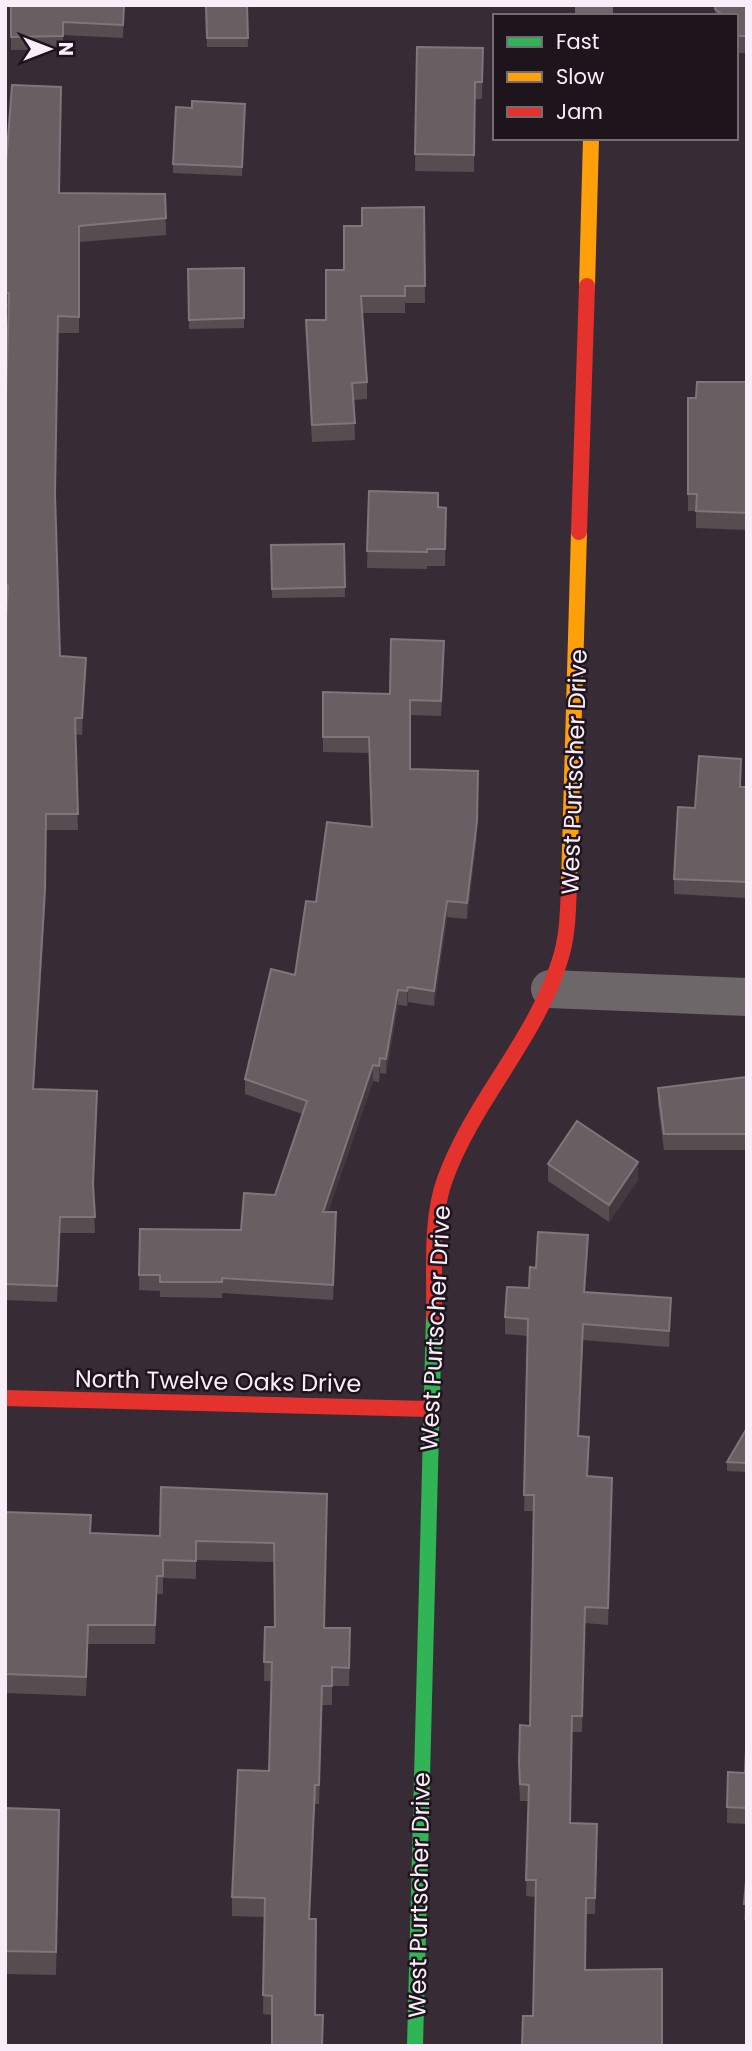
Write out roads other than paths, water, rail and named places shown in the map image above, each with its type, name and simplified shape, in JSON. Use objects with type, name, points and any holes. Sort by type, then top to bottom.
[{"type":"street","name":"West Purtscher Drive","points":[[415,2046],[429,1409],[436,1239],[443,1182],[468,1129],[530,1030],[550,989],[566,943],[570,902],[591,140]]},
{"type":"street","points":[[550,989],[747,997]]},
{"type":"street","name":"North Twelve Oaks Drive","points":[[5,1398],[429,1409]]}]
